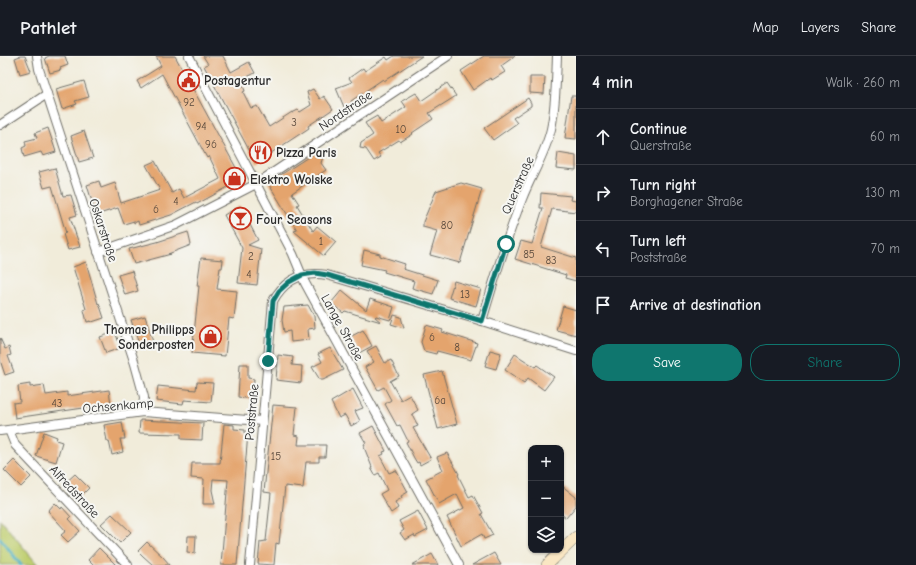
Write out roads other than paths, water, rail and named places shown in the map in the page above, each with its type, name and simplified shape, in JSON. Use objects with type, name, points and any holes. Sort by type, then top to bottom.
[{"type":"main road","points":[[547,565],[576,537]]},
{"type":"street","name":"Oskarstraße","points":[[37,56],[39,69],[135,364],[144,397],[143,412]]},
{"type":"street","name":"Lange Straße","points":[[189,56],[256,184],[302,275],[308,290],[459,565]]},
{"type":"street","name":"Nordstraße","points":[[98,252],[176,225],[256,184],[448,56]]},
{"type":"street","name":"Querstraße","points":[[482,321],[522,198],[543,155],[551,129],[555,100],[557,56]]},
{"type":"street","points":[[0,124],[47,94]]},
{"type":"street","points":[[302,275],[315,273],[327,275],[482,321],[576,351]]},
{"type":"street","name":"Poststraße","points":[[250,565],[273,301],[279,291],[289,282],[302,275]]},
{"type":"street","name":"Ochsenkamp","points":[[0,431],[143,412],[262,421]]},
{"type":"street","name":"Alfredstraße","points":[[9,430],[15,445],[128,565]]},
{"type":"waterway","points":[[0,538],[21,565]]},
{"type":"place","name":"Postagentur","points":[[188,80]]},
{"type":"place","name":"Pizza Paris","points":[[260,152]]},
{"type":"place","name":"Elektro Wolske","points":[[234,179]]},
{"type":"place","name":"Four Seasons","points":[[241,219]]},
{"type":"place","name":"Thomas Philipps Sonderposten","points":[[210,336]]}]
